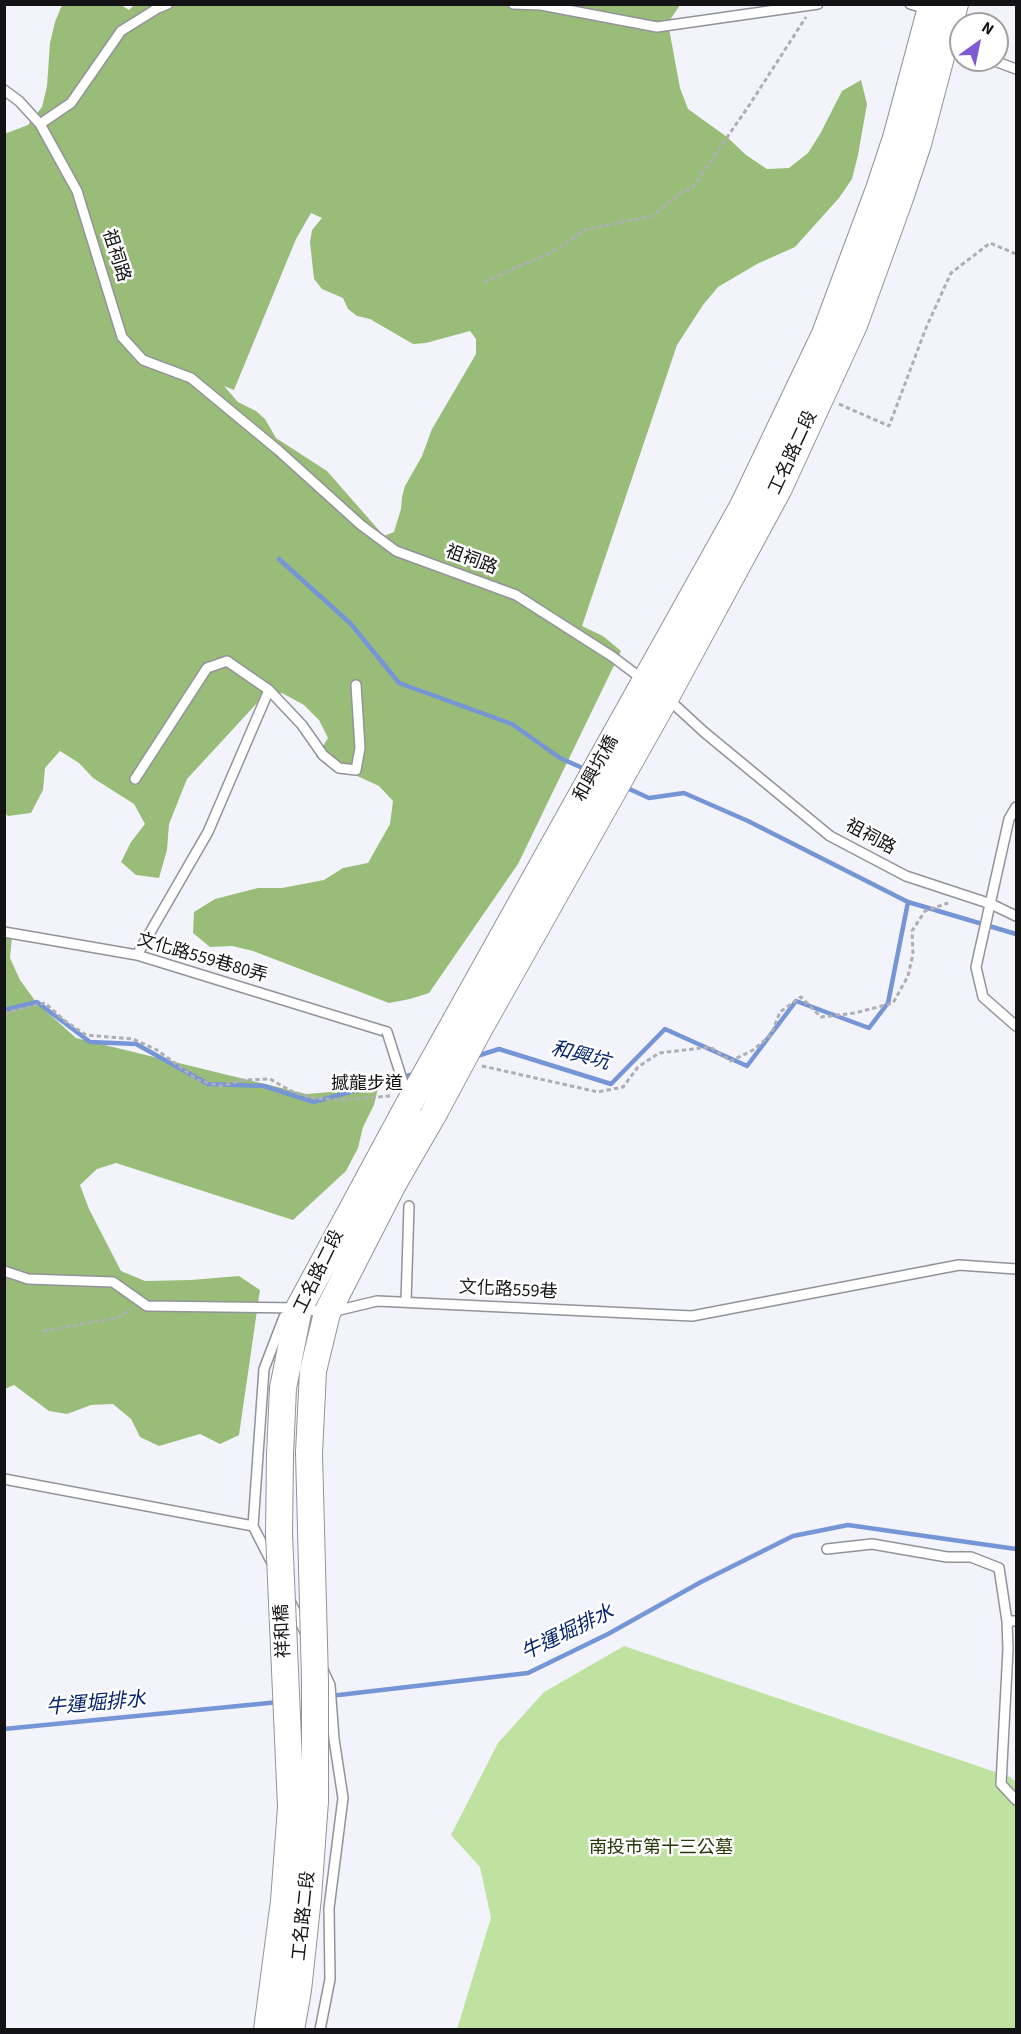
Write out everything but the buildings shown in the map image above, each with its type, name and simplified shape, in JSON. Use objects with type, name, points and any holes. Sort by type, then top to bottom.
[{"type":"main road","points":[[889,195],[907,141],[938,17]]},
{"type":"main road","name":"工名路二段","points":[[646,682],[742,506],[889,195]]},
{"type":"main road","name":"工名路二段","points":[[666,698],[779,488],[854,325],[889,195]]},
{"type":"main road","name":"和興坑橋","points":[[559,862],[646,682]]},
{"type":"main road","name":"和興坑橋","points":[[559,862],[666,698]]},
{"type":"main road","points":[[416,1106],[467,1025],[559,862]]},
{"type":"main road","name":"工名路二段","points":[[280,1455],[283,1388],[299,1308],[416,1106]]},
{"type":"main road","name":"工名路二段","points":[[309,1453],[314,1371],[327,1313],[393,1184],[416,1106]]},
{"type":"main road","name":"祥和橋","points":[[303,1804],[315,1681],[309,1453]]},
{"type":"main road","name":"祥和橋","points":[[280,1455],[279,1534],[303,1804]]},
{"type":"main road","name":"工名路二段","points":[[267,2030],[283,1912],[303,1804]]},
{"type":"main road","name":"工名路二段","points":[[291,2030],[298,1990],[308,1897],[303,1804]]},
{"type":"lane","points":[[40,124],[71,103],[121,31],[168,4]]},
{"type":"lane","points":[[513,4],[541,5],[657,27],[818,4]]},
{"type":"lane","name":"祖祠路","points":[[4,90],[19,101],[40,124],[77,191],[122,338],[143,360],[191,378],[278,450],[362,525],[396,551],[516,595],[613,657],[666,698],[830,836],[906,876],[991,904],[1017,916]]},
{"type":"lane","points":[[135,779],[207,668],[227,661],[269,690],[302,725],[323,755],[339,768],[356,770],[360,748],[356,685]]},
{"type":"lane","points":[[137,955],[208,832],[269,690]]},
{"type":"lane","points":[[1017,807],[1009,819],[975,967],[983,997],[1017,1026]]},
{"type":"lane","name":"文化路559巷80弄","points":[[4,932],[137,955],[387,1032],[416,1106]]},
{"type":"lane","points":[[406,1302],[409,1206]]},
{"type":"lane","name":"文化路559巷","points":[[4,1271],[28,1279],[113,1282],[147,1306],[299,1308],[327,1313],[377,1301],[692,1316],[959,1265],[1017,1269]]},
{"type":"lane","points":[[299,1308],[285,1317],[264,1369],[253,1526],[330,1685],[333,1739],[343,1798],[328,1908],[330,1979],[320,2030]]},
{"type":"lane","points":[[4,1479],[253,1526]]},
{"type":"lane","points":[[827,1549],[872,1544],[948,1557],[971,1557],[999,1568],[1012,1621],[1008,1649],[1001,1784],[1017,1800]]},
{"type":"path","points":[[484,282],[558,249],[584,230],[652,216],[682,192],[693,187],[750,104],[813,5]]},
{"type":"path","points":[[821,397],[890,426],[926,328],[951,273],[990,243],[1017,254]]},
{"type":"path","points":[[479,1065],[598,1092],[623,1087],[638,1067],[659,1053],[710,1047],[731,1061],[753,1050],[771,1035],[780,1012],[801,997],[821,1017],[855,1013],[893,1003],[908,975],[914,954],[912,931],[925,911],[970,897]]},
{"type":"path","name":"撼龍步道","points":[[4,1013],[45,1002],[65,1021],[86,1035],[133,1039],[157,1050],[198,1080],[221,1086],[243,1080],[270,1079],[293,1092],[313,1098],[341,1100],[384,1095],[416,1106]]},
{"type":"path","points":[[44,1331],[117,1318],[142,1303]]},
{"type":"green space","points":[[135,4],[680,5],[668,23],[680,88],[688,109],[767,169],[789,168],[808,153],[842,91],[861,80],[867,104],[858,155],[852,179],[839,198],[795,247],[757,264],[718,287],[703,305],[677,345],[582,626],[603,636],[621,651],[518,864],[429,993],[410,999],[389,1003],[253,951],[232,946],[210,947],[193,933],[194,912],[215,899],[258,888],[282,888],[324,880],[343,868],[368,863],[390,824],[393,801],[379,786],[316,757],[328,738],[319,720],[304,705],[282,693],[258,702],[187,779],[169,824],[167,850],[159,878],[136,875],[121,862],[131,842],[145,824],[134,804],[93,778],[79,763],[60,751],[45,768],[43,790],[31,813],[8,816],[5,813],[4,131],[7,133],[28,125],[42,107],[47,86],[50,43],[62,5],[121,5],[129,10]],"holes":[[[311,213],[322,218],[312,230],[310,242],[314,279],[322,289],[343,298],[348,309],[357,316],[370,319],[413,344],[426,343],[470,331],[476,339],[476,354],[432,429],[422,456],[405,486],[394,532],[384,536],[327,471],[276,438],[265,419],[256,411],[238,402],[224,386],[234,390],[296,239]]]},
{"type":"green space","points":[[4,928],[12,936],[10,958],[20,980],[36,1002],[76,1038],[306,1094],[379,1084],[358,1148],[346,1171],[293,1220],[116,1163],[97,1169],[80,1185],[89,1209],[121,1271],[145,1281],[239,1276],[260,1290],[239,1435],[220,1444],[200,1434],[159,1446],[140,1437],[131,1419],[113,1404],[91,1405],[67,1414],[49,1411],[14,1385],[5,1389]]},
{"type":"green space","name":"南投市第十三公墓","points":[[624,1646],[1010,1777],[1016,1782],[1016,2029],[457,2029],[491,1918],[480,1867],[451,1835],[498,1743],[544,1692]]},
{"type":"waterway","points":[[279,559],[351,624],[399,683],[512,724],[560,758],[587,770]]},
{"type":"waterway","points":[[625,787],[649,798],[684,793],[748,821],[908,902],[1016,934]]},
{"type":"waterway","name":"和興坑","points":[[474,1057],[499,1049],[611,1084],[665,1029],[747,1066],[796,1001],[869,1028],[888,1003],[908,902]]},
{"type":"waterway","name":"和興坑","points":[[4,1010],[37,1002],[90,1042],[136,1044],[208,1084],[264,1086],[314,1102],[414,1074]]},
{"type":"waterway","name":"牛運堀排水","points":[[330,1696],[528,1673],[608,1634],[701,1582],[793,1536],[848,1525],[1016,1549]]},
{"type":"waterway","name":"牛運堀排水","points":[[4,1729],[279,1702]]}]
